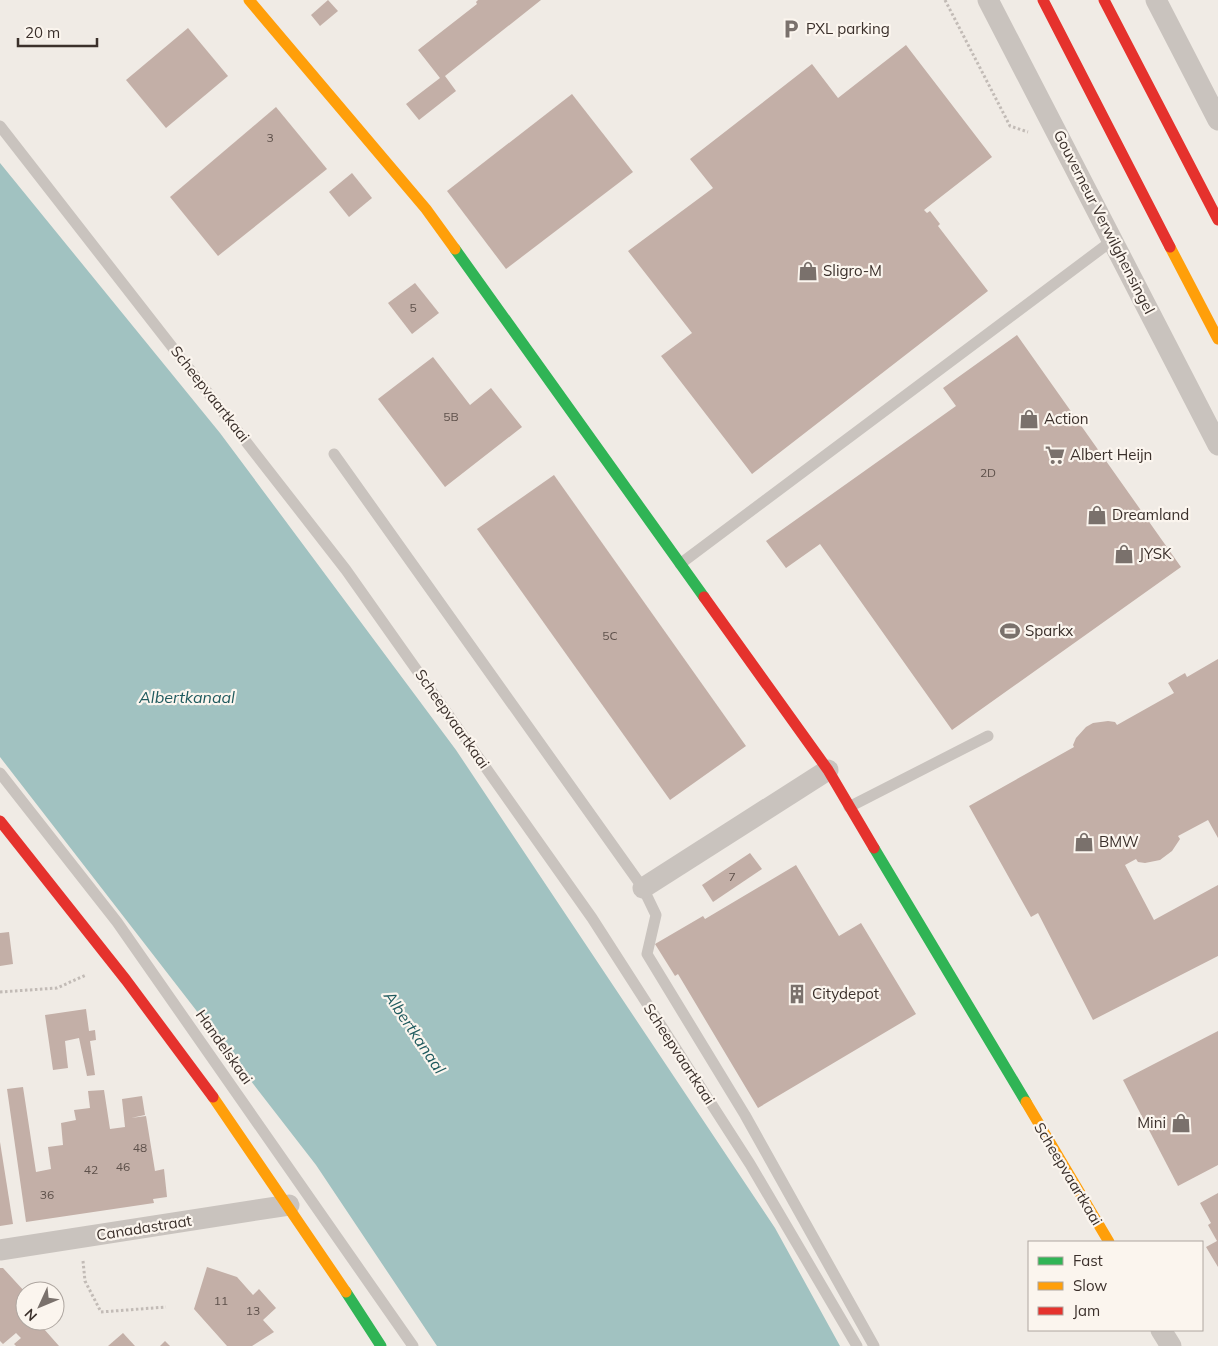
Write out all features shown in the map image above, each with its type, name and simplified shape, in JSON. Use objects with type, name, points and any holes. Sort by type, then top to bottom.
[{"type":"main road","name":"Scheepvaartkaai","points":[[249,0],[426,209],[828,770],[1108,1241]]},
{"type":"main road","points":[[1043,0],[1218,339]]},
{"type":"main road","points":[[1104,0],[1218,220]]},
{"type":"main road","points":[[0,821],[114,963],[200,1078],[289,1205],[381,1346]]},
{"type":"street","name":"Gouverneur Verwilghensingel","points":[[988,0],[1218,445]]},
{"type":"street","points":[[1156,0],[1218,120]]},
{"type":"street","points":[[643,888],[828,770]]},
{"type":"street","name":"Canadastraat","points":[[0,1250],[289,1205]]},
{"type":"street","points":[[1162,1331],[1171,1346]]},
{"type":"lane","name":"Scheepvaartkaai","points":[[0,126],[346,570],[592,918],[750,1164],[857,1346]]},
{"type":"lane","points":[[680,564],[1113,240]]},
{"type":"lane","points":[[334,454],[643,888],[656,915],[647,954],[745,1115],[874,1346]]},
{"type":"lane","points":[[849,807],[988,736]]},
{"type":"lane","name":"Handelskaai","points":[[0,773],[117,922],[413,1346]]},
{"type":"path","points":[[945,0],[1010,126],[1064,146]]},
{"type":"path","points":[[0,992],[57,988],[114,963]]},
{"type":"path","points":[[79,1238],[85,1280],[101,1312],[166,1308]]},
{"type":"water","name":"Albertkanaal","points":[[0,163],[220,433],[456,750],[775,1228],[840,1346],[437,1346],[316,1165],[0,757]]},
{"type":"building","points":[[328,0],[338,11],[320,26],[311,15]]},
{"type":"building","points":[[478,0],[541,0],[445,76],[456,91],[419,120],[406,104],[440,78],[418,50],[477,4]]},
{"type":"building","points":[[188,28],[228,76],[166,128],[126,80]]},
{"type":"building","name":"Sligro-M","points":[[906,45],[992,157],[924,210],[927,213],[930,211],[940,224],[938,226],[988,291],[752,474],[661,356],[692,333],[628,251],[713,188],[690,159],[812,64],[838,98]]},
{"type":"building","points":[[572,94],[633,172],[506,269],[447,191]]},
{"type":"building","points":[[276,107],[327,169],[218,256],[170,197]]},
{"type":"building","points":[[352,173],[372,198],[349,217],[329,192]]},
{"type":"building","points":[[415,283],[439,313],[412,334],[388,303]]},
{"type":"building","points":[[1017,335],[1181,567],[952,730],[820,544],[786,568],[766,541],[956,406],[943,388]]},
{"type":"building","points":[[433,357],[470,405],[491,388],[522,427],[445,487],[378,399]]},
{"type":"building","points":[[554,475],[746,746],[670,800],[477,529]]},
{"type":"building","name":"BMW","points":[[1218,659],[1218,838],[1208,820],[1178,836],[1180,839],[1172,851],[1160,860],[1145,863],[1138,862],[1136,859],[1125,865],[1154,920],[1218,885],[1218,956],[1093,1020],[1038,913],[1031,917],[969,806],[1074,747],[1076,738],[1086,727],[1093,723],[1108,721],[1115,722],[1117,725],[1174,693],[1168,683],[1185,673],[1187,677]]},
{"type":"building","points":[[750,853],[762,869],[713,902],[702,885]]},
{"type":"building","name":"Citydepot","points":[[796,865],[839,936],[861,923],[916,1014],[758,1108],[678,974],[675,976],[655,944],[703,916],[705,919]]},
{"type":"building","points":[[9,932],[13,964],[0,966],[0,933]]},
{"type":"building","points":[[86,1009],[89,1031],[95,1030],[96,1040],[90,1041],[95,1075],[87,1076],[79,1038],[65,1041],[68,1068],[53,1070],[45,1015]]},
{"type":"building","name":"Mini","points":[[1218,1031],[1218,1165],[1178,1186],[1123,1080]]},
{"type":"building","points":[[23,1087],[36,1172],[51,1169],[48,1147],[63,1145],[61,1123],[76,1120],[74,1110],[90,1108],[88,1091],[104,1090],[110,1129],[125,1127],[122,1099],[142,1096],[145,1115],[131,1118],[146,1116],[155,1171],[164,1169],[167,1197],[153,1199],[154,1203],[26,1222],[7,1089]]},
{"type":"building","points":[[0,1142],[13,1224],[0,1226]]},
{"type":"building","points":[[1218,1193],[1218,1267],[1206,1247],[1217,1241],[1208,1225],[1211,1223],[1200,1203]]},
{"type":"building","points":[[207,1267],[237,1277],[253,1295],[259,1289],[276,1308],[263,1320],[274,1332],[252,1346],[227,1346],[194,1309]]},
{"type":"building","points":[[0,1268],[3,1268],[15,1281],[15,1331],[46,1331],[59,1346],[16,1346],[14,1344],[21,1338],[16,1333],[3,1344],[0,1341]]},
{"type":"building","points":[[123,1333],[135,1346],[108,1346]]},
{"type":"building","points":[[165,1341],[170,1346],[160,1346]]},
{"type":"traffic: fast","points":[[455,249],[704,597]]},
{"type":"traffic: fast","points":[[874,848],[1026,1102]]},
{"type":"traffic: fast","points":[[346,1292],[381,1346]]},
{"type":"traffic: slow","points":[[249,0],[426,209],[455,249]]},
{"type":"traffic: slow","points":[[1170,247],[1218,339]]},
{"type":"traffic: slow","points":[[213,1097],[346,1292]]},
{"type":"traffic: slow","points":[[1026,1102],[1108,1241]]},
{"type":"traffic: jam","points":[[1043,0],[1170,247]]},
{"type":"traffic: jam","points":[[1104,0],[1218,220]]},
{"type":"traffic: jam","points":[[704,597],[828,770],[874,848]]},
{"type":"traffic: jam","points":[[0,821],[126,980],[213,1097]]},
{"type":"place","name":"PXL parking","points":[[791,29]]},
{"type":"place","name":"Sligro-M","points":[[808,271]]},
{"type":"place","name":"Action","points":[[1029,419]]},
{"type":"place","name":"Albert Heijn","points":[[1055,455]]},
{"type":"place","name":"Dreamland","points":[[1097,515]]},
{"type":"place","name":"JYSK","points":[[1124,554]]},
{"type":"place","name":"Sparkx","points":[[1010,631]]},
{"type":"place","name":"BMW","points":[[1084,842]]},
{"type":"place","name":"Citydepot","points":[[797,994]]},
{"type":"place","name":"Mini","points":[[1181,1123]]}]
